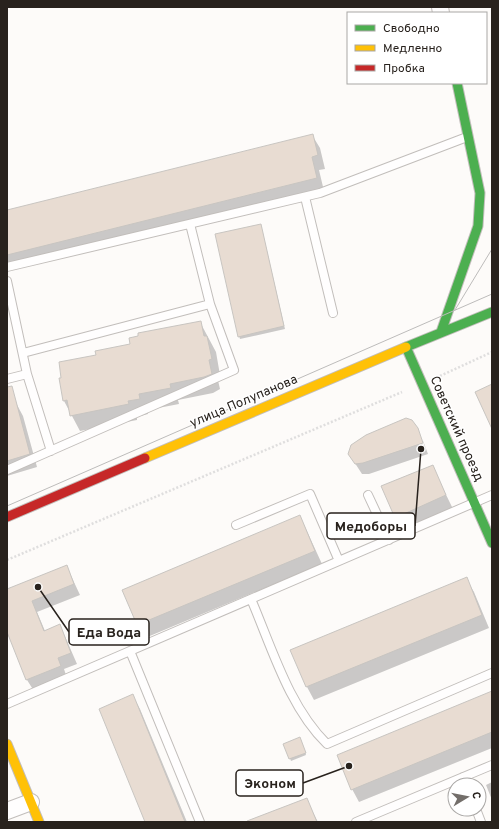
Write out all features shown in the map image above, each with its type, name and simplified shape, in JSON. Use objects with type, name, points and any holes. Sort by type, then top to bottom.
[{"type":"street","points":[[442,332],[478,226],[480,192],[457,84]]},
{"type":"street","name":"улица Полупанова","points":[[7,517],[406,347],[492,312]]},
{"type":"street","name":"Советский проезд","points":[[406,347],[492,543]]},
{"type":"street","points":[[7,744],[39,822]]},
{"type":"street","points":[[7,811],[31,802]]},
{"type":"lane","points":[[7,267],[320,193],[468,136]]},
{"type":"lane","points":[[305,197],[333,313]]},
{"type":"lane","points":[[7,470],[234,370],[210,304],[190,224]]},
{"type":"lane","points":[[7,280],[27,374],[51,451]]},
{"type":"lane","points":[[22,353],[210,304]]},
{"type":"lane","points":[[7,379],[27,374]]},
{"type":"lane","points":[[236,525],[310,494],[339,561]]},
{"type":"lane","points":[[368,495],[389,540]]},
{"type":"lane","points":[[7,704],[492,495]]},
{"type":"lane","points":[[251,599],[295,701],[314,731],[327,744],[492,673]]},
{"type":"lane","points":[[130,651],[200,822]]},
{"type":"lane","points":[[471,777],[492,765]]},
{"type":"lane","points":[[356,822],[447,787]]},
{"type":"path","points":[[7,560],[421,384],[492,352]]},
{"type":"building","points":[[313,134],[318,155],[312,157],[317,178],[7,255],[7,210]]},
{"type":"building","points":[[261,224],[284,326],[238,337],[215,234]]},
{"type":"building","points":[[201,321],[204,336],[207,336],[212,359],[209,360],[212,374],[170,384],[171,388],[139,394],[140,399],[128,401],[129,404],[70,416],[67,400],[63,401],[59,378],[61,378],[59,362],[96,355],[95,351],[130,344],[129,338],[138,336],[138,333]]},
{"type":"building","points":[[492,384],[492,429],[475,392]]},
{"type":"building","points":[[12,386],[30,454],[7,461],[7,387]]},
{"type":"building","points":[[406,418],[412,420],[418,428],[423,443],[363,463],[355,464],[348,454],[351,445],[366,435]]},
{"type":"building","points":[[433,465],[446,495],[395,518],[381,486]]},
{"type":"building","points":[[300,515],[315,551],[137,625],[122,590]]},
{"type":"building","points":[[67,565],[74,584],[32,601],[44,631],[60,624],[71,653],[58,658],[61,666],[26,680],[7,632],[7,589]]},
{"type":"building","points":[[467,577],[482,615],[306,687],[290,650]]},
{"type":"building","points":[[492,691],[492,732],[351,790],[337,755]]},
{"type":"building","points":[[133,694],[185,822],[145,822],[99,709]]},
{"type":"building","points":[[300,737],[306,753],[289,759],[283,744]]},
{"type":"building","points":[[307,798],[317,822],[247,821]]},
{"type":"tram line","points":[[455,310],[492,249]]},
{"type":"tram line","points":[[7,506],[492,294]]},
{"type":"traffic: fast","points":[[441,332],[478,226],[480,193],[457,84]]},
{"type":"traffic: fast","points":[[406,347],[492,312]]},
{"type":"traffic: fast","points":[[406,347],[492,543]]},
{"type":"traffic: slow","points":[[145,458],[406,347]]},
{"type":"traffic: slow","points":[[7,744],[39,822]]},
{"type":"traffic: jam","points":[[7,517],[145,458]]},
{"type":"place","name":"Медоборы","points":[[421,449]]},
{"type":"place","name":"Еда Вода","points":[[38,587]]},
{"type":"place","name":"Эконом","points":[[349,766]]}]
